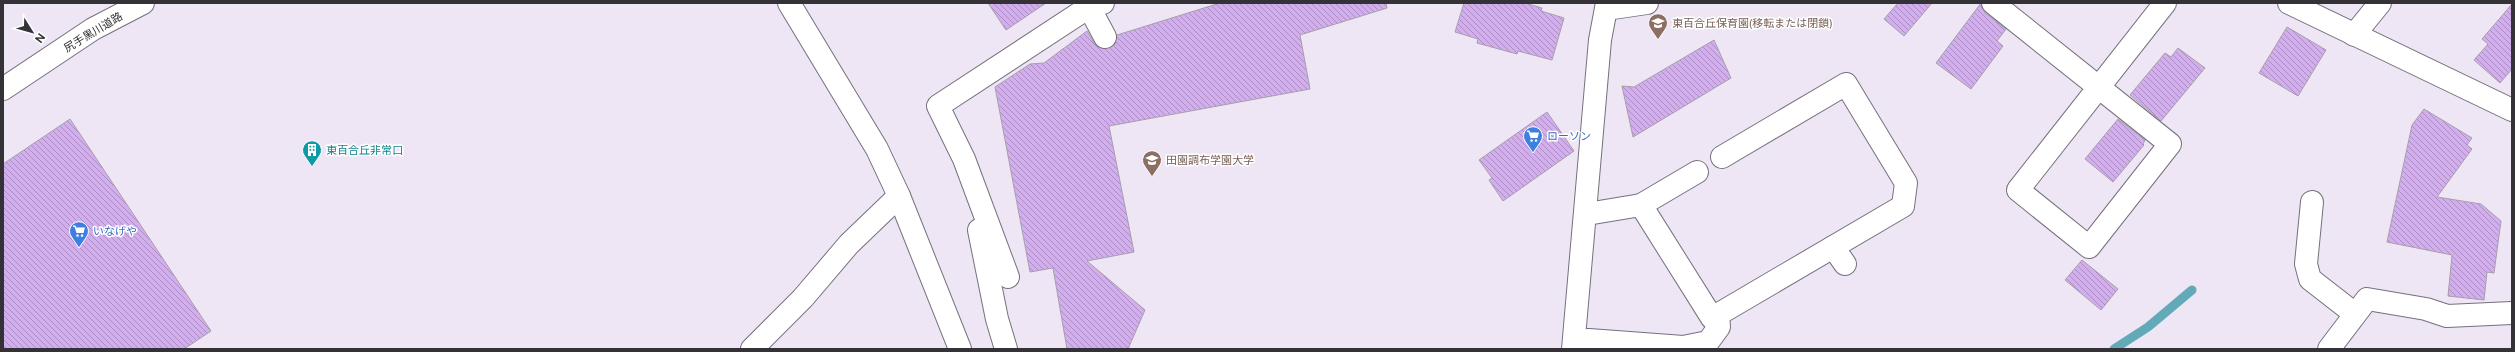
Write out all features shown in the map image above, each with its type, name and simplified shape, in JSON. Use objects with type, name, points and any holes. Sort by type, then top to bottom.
[{"type":"street","name":"尻手黒川道路","points":[[3,88],[93,29],[143,3]]},
{"type":"street","points":[[789,3],[877,149],[900,196],[960,349]]},
{"type":"street","points":[[1647,3],[1606,6],[1600,40],[1574,345],[1589,340],[1683,347],[1708,342],[1719,326],[1718,314]]},
{"type":"street","points":[[1993,3],[2097,87],[2170,144],[2089,247],[2018,190],[2097,87],[2165,3]]},
{"type":"street","points":[[2289,3],[2354,36],[2511,106]]},
{"type":"street","points":[[2354,36],[2380,3]]},
{"type":"street","points":[[1008,277],[964,158],[938,106],[1096,5],[1105,37]]},
{"type":"street","points":[[1642,205],[1712,318],[1839,255],[1903,206],[1906,183],[1846,84],[1722,157]]},
{"type":"street","points":[[1586,214],[1642,205],[1697,172]]},
{"type":"street","points":[[752,349],[803,298],[849,244],[900,196]]},
{"type":"street","points":[[2312,202],[2306,264],[2310,279],[2355,314]]},
{"type":"street","points":[[982,210],[978,225],[997,319],[1006,349]]},
{"type":"street","points":[[2329,349],[2367,299],[2426,309],[2447,316],[2512,313]]},
{"type":"building","points":[[988,3],[1046,3],[1006,30]]},
{"type":"building","points":[[1220,3],[1386,3],[1387,8],[1300,35],[1310,89],[1109,126],[1134,252],[1087,261],[1145,310],[1128,349],[1067,349],[1053,268],[1030,272],[995,87],[1030,64],[1044,63],[1087,31],[1094,43],[1105,49],[1115,44],[1117,35]]},
{"type":"building","points":[[1464,3],[1525,3],[1542,8],[1541,11],[1564,18],[1552,60],[1518,51],[1517,54],[1477,43],[1478,39],[1455,32]]},
{"type":"building","points":[[1898,3],[1932,3],[1904,36],[1884,19]]},
{"type":"building","points":[[1981,3],[1985,13],[2006,29],[1997,41],[2003,46],[1971,89],[1936,63]]},
{"type":"building","points":[[2512,4],[2512,69],[2500,83],[2474,60],[2488,44],[2482,39]]},
{"type":"building","points":[[2287,27],[2326,50],[2298,96],[2259,73]]},
{"type":"building","points":[[1714,40],[1731,78],[1633,137],[1622,86],[1634,87]]},
{"type":"building","points":[[2178,48],[2205,68],[2161,121],[2130,95],[2165,53],[2171,57]]},
{"type":"building","points":[[2424,109],[2472,138],[2467,145],[2472,149],[2437,197],[2481,204],[2501,221],[2494,273],[2487,272],[2484,300],[2448,296],[2452,255],[2387,242],[2412,125]]},
{"type":"building","points":[[1547,112],[1574,151],[1503,201],[1489,180],[1492,178],[1479,160]]},
{"type":"building","name":"いなげや","points":[[70,119],[211,331],[184,349],[3,349],[3,164]]},
{"type":"building","points":[[2118,119],[2145,140],[2144,145],[2113,182],[2085,159]]},
{"type":"building","points":[[2082,260],[2118,289],[2101,310],[2065,280]]},
{"type":"waterway","points":[[2114,349],[2148,327],[2192,290]]},
{"type":"place","name":"東百合丘保育園(移転または閉鎖)","points":[[1658,40]]},
{"type":"place","name":"ローソン","points":[[1533,153]]},
{"type":"place","name":"東百合丘非常口","points":[[312,167]]},
{"type":"place","name":"田園調布学園大学","points":[[1152,177]]},
{"type":"place","name":"いなげや","points":[[79,248]]}]
